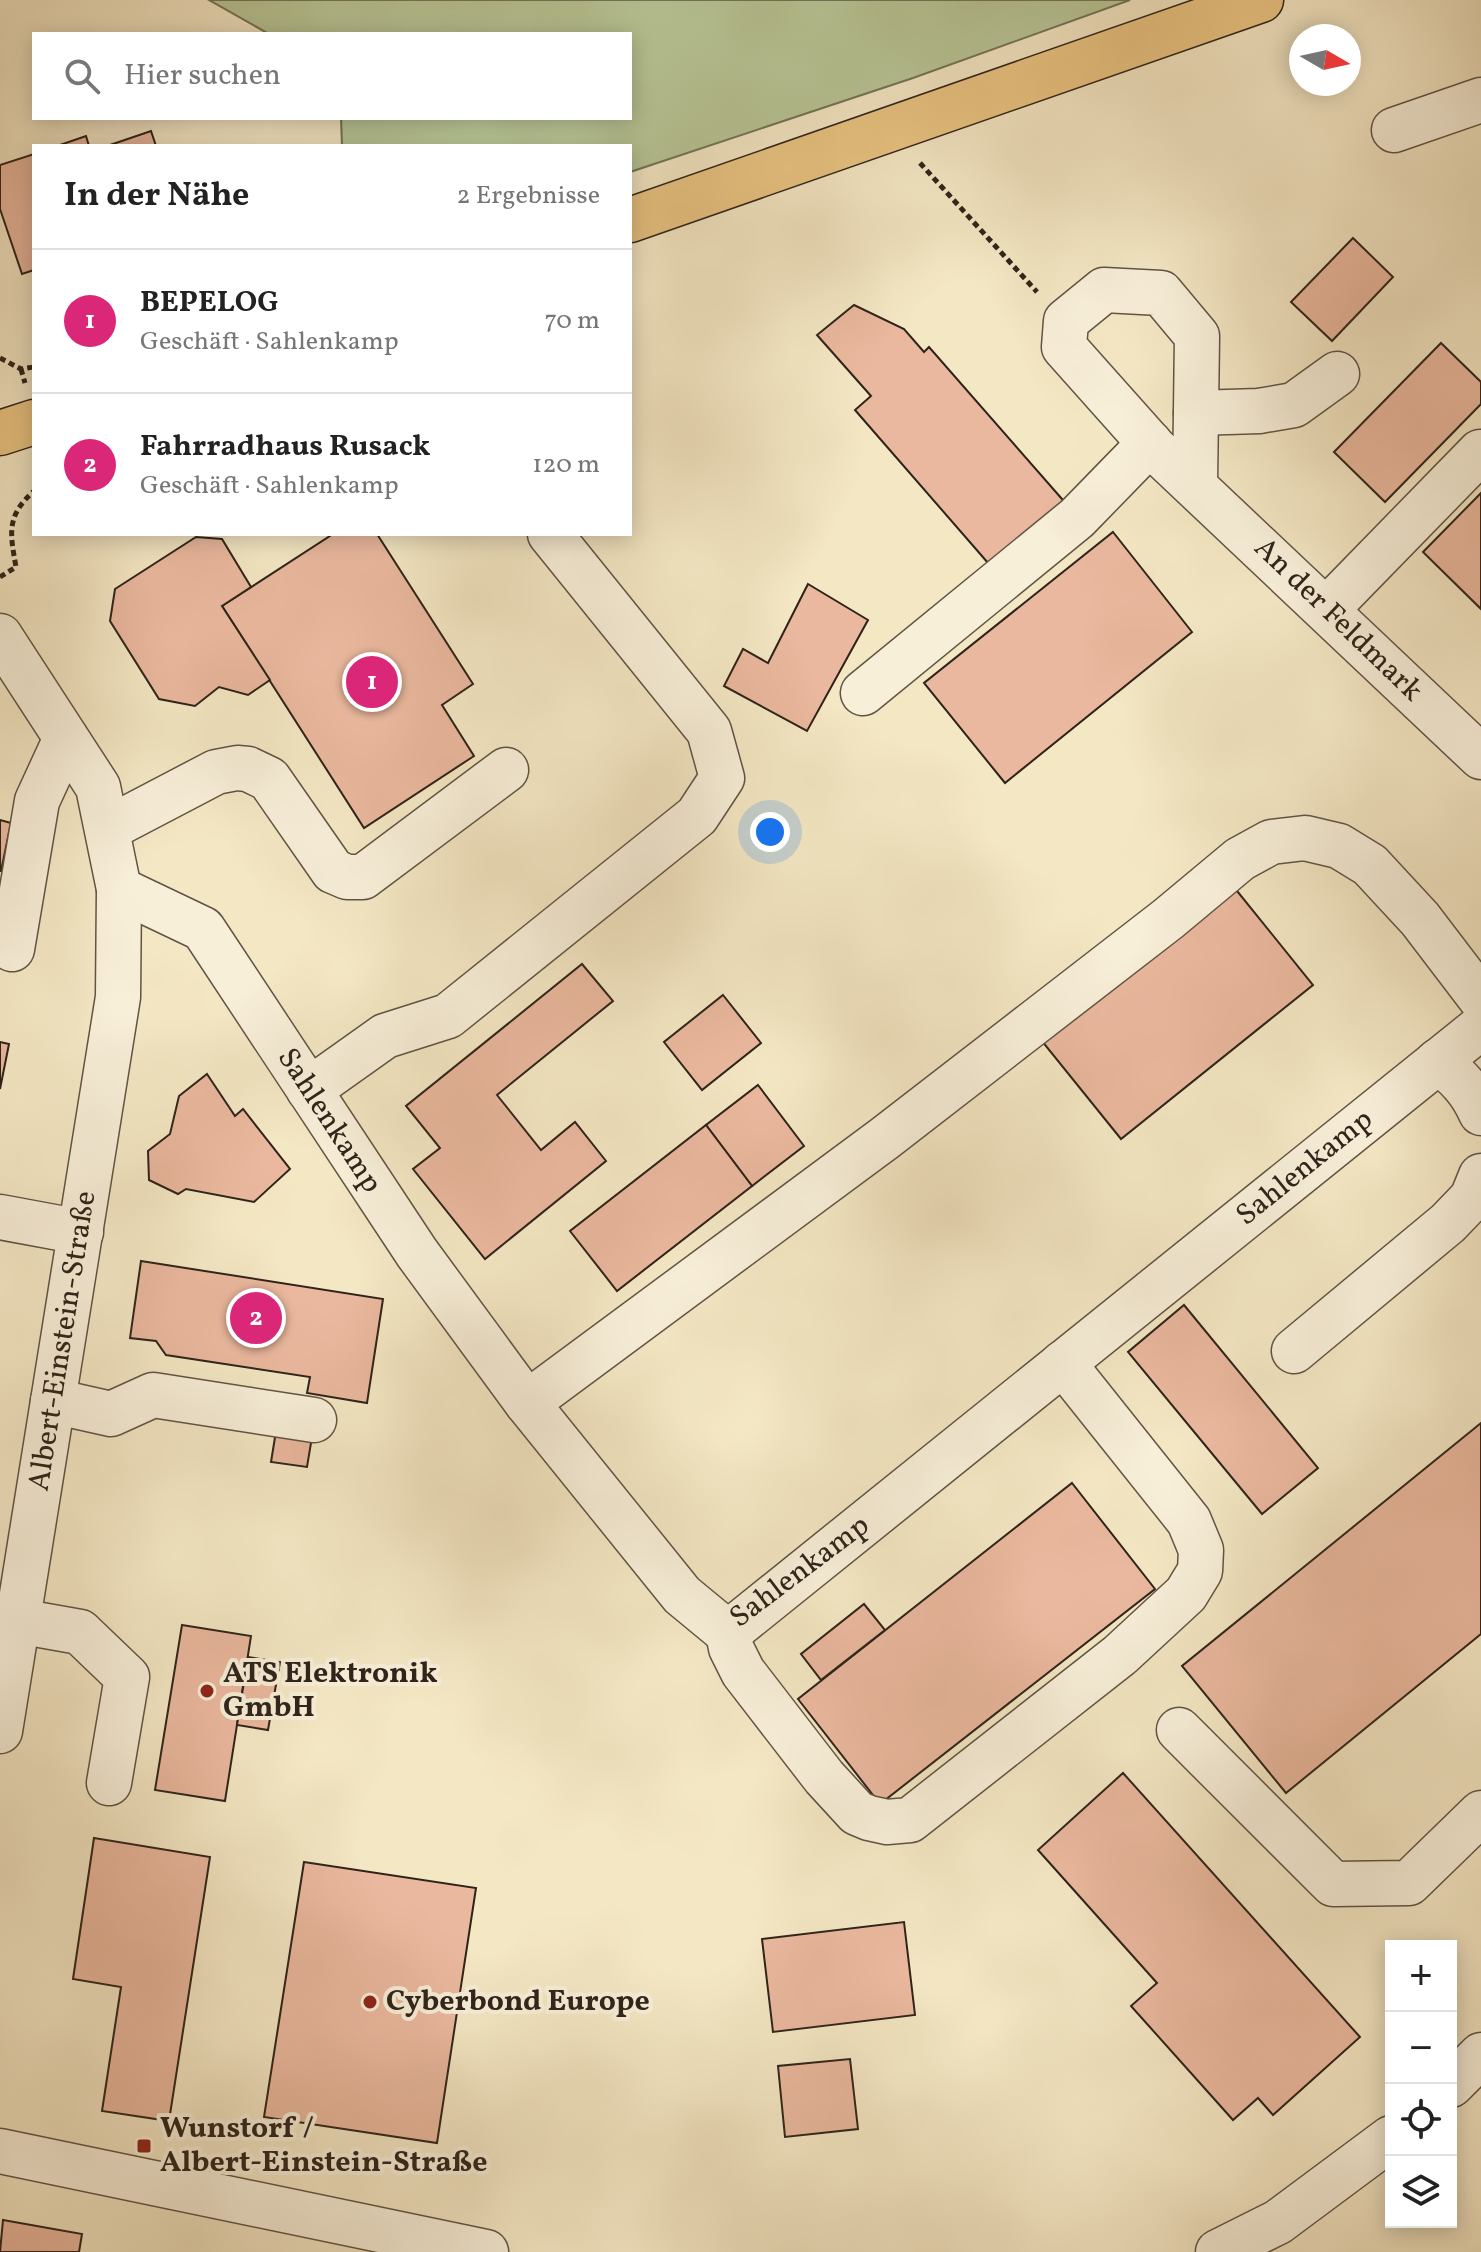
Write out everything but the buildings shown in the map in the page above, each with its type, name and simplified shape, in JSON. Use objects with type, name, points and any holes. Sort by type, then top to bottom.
[{"type":"main road","points":[[632,219],[1261,0]]},
{"type":"main road","points":[[0,433],[32,423]]},
{"type":"street","points":[[1394,130],[1481,100]]},
{"type":"street","points":[[1066,321],[1104,290],[1161,293],[1197,336],[1195,484]]},
{"type":"street","name":"An der Feldmark","points":[[1066,321],[1064,347],[1150,443],[1481,757]]},
{"type":"street","points":[[1196,413],[1259,411],[1294,405],[1337,374]]},
{"type":"street","points":[[863,693],[1077,518],[1150,443]]},
{"type":"street","points":[[1327,609],[1480,452]]},
{"type":"street","points":[[309,1090],[385,1036],[448,1016],[697,816],[722,778],[709,731],[552,536]]},
{"type":"street","points":[[0,636],[98,787],[109,828],[119,889]]},
{"type":"street","points":[[12,949],[37,801],[66,738]]},
{"type":"street","points":[[109,828],[216,772],[248,769],[269,779],[333,871],[347,877],[363,877],[506,770]]},
{"type":"street","points":[[527,1403],[885,1138],[1168,919],[1240,859],[1271,842],[1305,838],[1339,846],[1370,865],[1420,919],[1481,999]]},
{"type":"street","name":"Sahlenkamp","points":[[119,889],[203,929],[417,1253],[527,1403],[682,1595],[728,1633],[1481,1027]]},
{"type":"street","name":"Albert-Einstein-Straße","points":[[0,1731],[118,997],[119,889]]},
{"type":"street","points":[[1438,1061],[1473,1094],[1481,1113]]},
{"type":"street","points":[[1294,1351],[1448,1223],[1472,1198],[1481,1176]]},
{"type":"street","points":[[0,1217],[81,1232]]},
{"type":"street","points":[[728,1633],[731,1648],[743,1672],[824,1777],[857,1813],[887,1822],[910,1820],[1120,1655],[1186,1594],[1200,1571],[1201,1550],[1189,1521],[1063,1363]]},
{"type":"street","points":[[53,1401],[111,1414],[153,1395],[314,1420]]},
{"type":"street","points":[[18,1621],[80,1632],[127,1677],[109,1783]]},
{"type":"street","points":[[1179,1730],[1333,1884],[1409,1883],[1481,1813]]},
{"type":"street","points":[[1452,2084],[1481,2055]]},
{"type":"street","points":[[1218,2252],[1278,2222],[1385,2142]]},
{"type":"street","points":[[0,2151],[486,2252]]},
{"type":"path","points":[[890,130],[1066,321]]},
{"type":"path","points":[[0,358],[21,369],[32,367]]},
{"type":"path","points":[[0,577],[16,567],[9,530],[19,504],[32,493]]},
{"type":"green space","points":[[209,0],[1130,0],[913,78],[632,171],[632,144],[342,144],[341,120],[632,120],[632,32],[265,32]]},
{"type":"place","name":"BEPELOG","points":[[372,682]]},
{"type":"place","name":"Fahrradhaus Rusack","points":[[256,1318]]},
{"type":"place","name":"ATS Elektronik GmbH","points":[[207,1691]]},
{"type":"place","name":"Cyberbond Europe","points":[[370,2002]]},
{"type":"place","name":"Wunstorf / Albert-Einstein-Straße","points":[[144,2146]]}]
